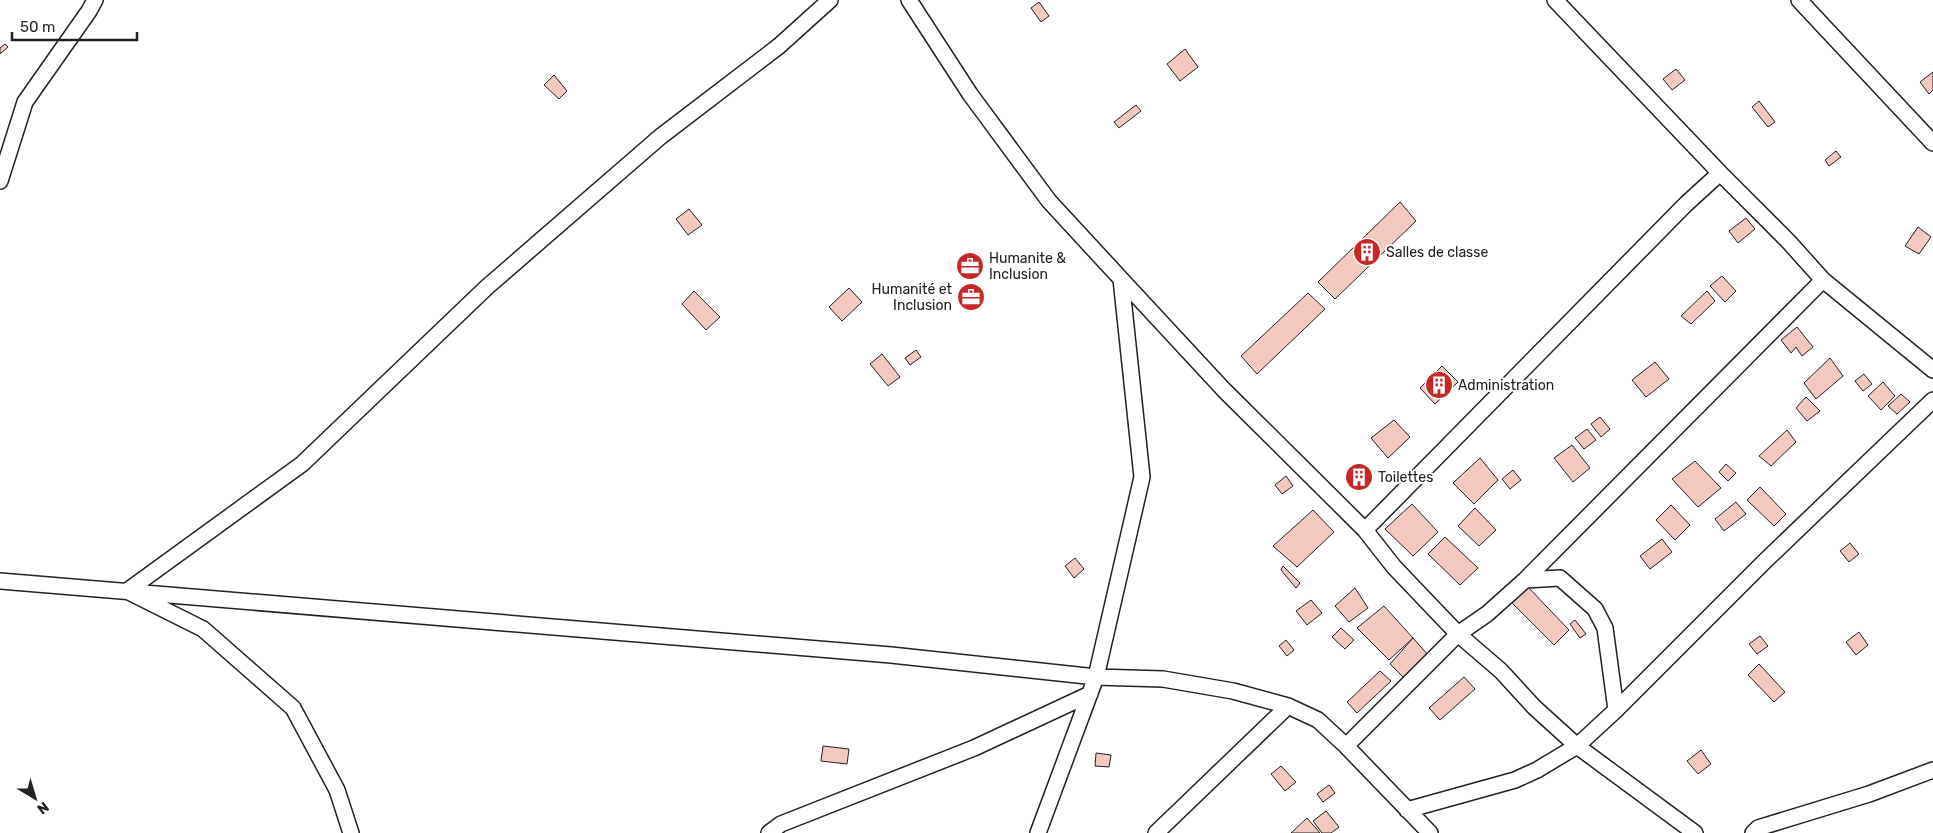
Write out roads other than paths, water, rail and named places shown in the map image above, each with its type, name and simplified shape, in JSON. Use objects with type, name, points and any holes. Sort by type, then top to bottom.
[{"type":"street","points":[[0,181],[25,102],[95,0]]},
{"type":"street","points":[[127,591],[302,464],[486,288],[660,137],[779,46],[830,0]]},
{"type":"street","points":[[909,0],[970,94],[1049,201],[1224,390],[1366,530],[1394,567],[1458,634],[1494,665],[1534,707],[1577,746],[1695,833]]},
{"type":"street","points":[[1799,0],[1933,144]]},
{"type":"street","points":[[1564,3],[1720,173],[1788,241],[1823,280],[1933,370]]},
{"type":"street","points":[[1366,530],[1686,204],[1720,173]]},
{"type":"street","points":[[1038,833],[1096,677],[1142,477],[1121,279]]},
{"type":"street","points":[[1346,746],[1458,634],[1487,614],[1525,580],[1823,280]]},
{"type":"street","points":[[1407,810],[1514,780],[1537,770],[1577,746],[1616,710],[1765,561],[1933,400]]},
{"type":"street","points":[[1525,580],[1560,578],[1595,609],[1605,628],[1616,710]]},
{"type":"street","points":[[0,580],[891,655],[1096,677],[1163,679],[1233,691],[1288,706],[1318,720],[1346,746],[1430,833]]},
{"type":"street","points":[[127,591],[203,629],[293,708],[337,790],[351,833]]},
{"type":"street","points":[[769,833],[781,824],[974,748],[1090,694]]},
{"type":"street","points":[[1156,833],[1288,706]]},
{"type":"street","points":[[1752,833],[1758,828],[1869,794],[1933,770]]},
{"type":"place","name":"Salles de classe","points":[[1367,252]]},
{"type":"place","name":"Humanite & Inclusion","points":[[970,266]]},
{"type":"place","name":"Humanité et Inclusion","points":[[971,297]]},
{"type":"place","name":"Administration","points":[[1439,385]]},
{"type":"place","name":"Toilettes","points":[[1359,477]]}]
